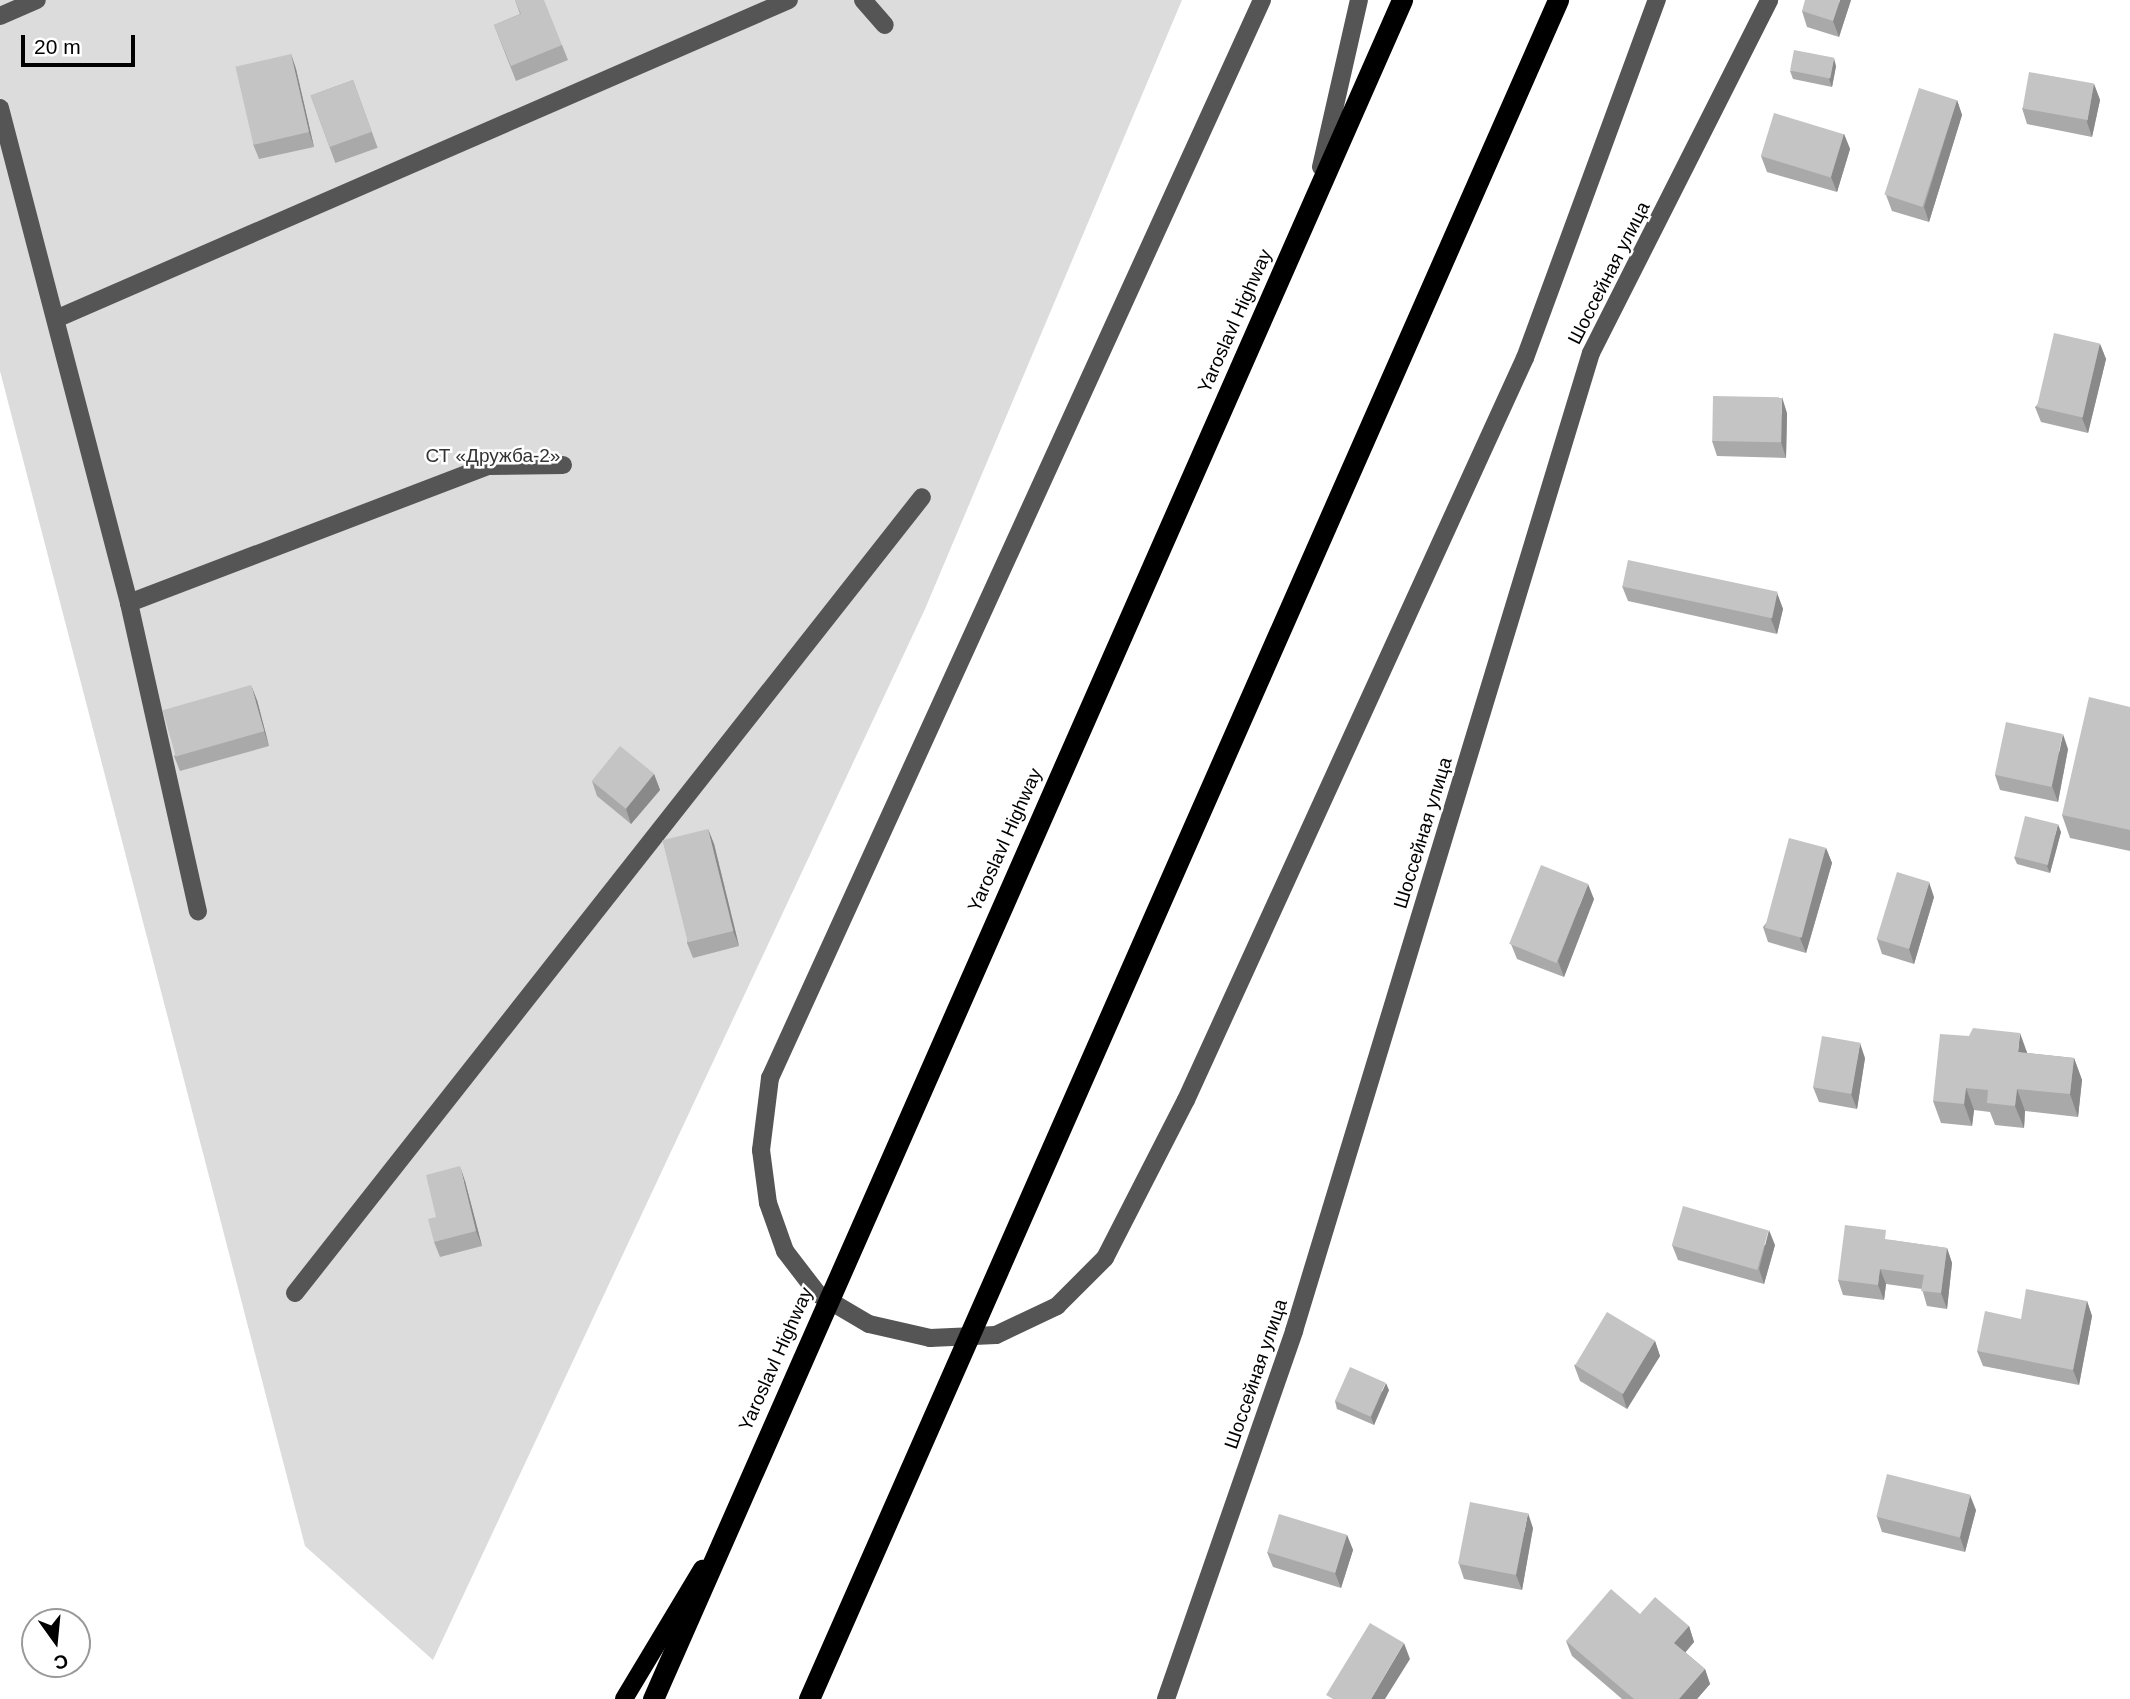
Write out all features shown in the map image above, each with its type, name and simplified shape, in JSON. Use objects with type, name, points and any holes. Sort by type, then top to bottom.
[{"type":"highway","name":"Yaroslavl Highway","points":[[653,1699],[1402,0]]},
{"type":"highway","points":[[808,1699],[1558,0]]},
{"type":"main road","points":[[624,1699],[729,1524]]},
{"type":"street","points":[[0,16],[37,0]]},
{"type":"street","points":[[58,318],[789,0]]},
{"type":"street","points":[[863,0],[885,25]]},
{"type":"street","points":[[1262,0],[823,951],[770,1078],[761,1150],[768,1203],[785,1251],[818,1294],[869,1324],[930,1338],[996,1335],[1056,1306],[1105,1258],[1186,1100],[1525,358],[1657,0]]},
{"type":"street","points":[[1314,200],[1359,0]]},
{"type":"street","name":"Шоссейная улица","points":[[1166,1699],[1294,1331],[1591,353],[1769,0]]},
{"type":"street","points":[[0,108],[58,318],[128,603],[198,911]]},
{"type":"street","points":[[128,603],[488,466],[563,465]]},
{"type":"street","points":[[295,1293],[922,497]]},
{"type":"green space","name":"СТ «Дружба-2»","points":[[0,0],[1182,0],[925,609],[433,1660],[305,1546],[0,371]]},
{"type":"building","points":[[515,0],[544,0],[562,45],[511,66],[494,25],[521,14]]},
{"type":"building","points":[[1805,0],[1840,0],[1833,21],[1802,11]]},
{"type":"building","points":[[1794,50],[1834,58],[1830,78],[1790,71]]},
{"type":"building","points":[[291,54],[309,132],[253,145],[235,67]]},
{"type":"building","points":[[2029,72],[2094,83],[2088,120],[2023,108]]},
{"type":"building","points":[[353,80],[372,132],[330,147],[311,95]]},
{"type":"building","points":[[1919,88],[1957,100],[1922,207],[1884,195]]},
{"type":"building","points":[[1774,113],[1844,134],[1831,177],[1761,156]]},
{"type":"building","points":[[2054,333],[2100,344],[2083,418],[2037,407]]},
{"type":"building","points":[[1713,396],[1782,397],[1781,442],[1712,441]]},
{"type":"building","points":[[1628,560],[1778,592],[1772,618],[1622,586]]},
{"type":"building","points":[[251,685],[264,731],[176,756],[163,710]]},
{"type":"building","points":[[2089,697],[2130,707],[2130,830],[2062,815]]},
{"type":"building","points":[[2006,722],[2063,734],[2052,787],[1995,775]]},
{"type":"building","points":[[620,746],[654,774],[626,809],[592,781]]},
{"type":"building","points":[[2025,816],[2058,824],[2048,865],[2015,857]]},
{"type":"building","points":[[708,829],[733,931],[688,942],[662,840]]},
{"type":"building","points":[[1789,838],[1826,848],[1802,938],[1765,928]]},
{"type":"building","points":[[1541,865],[1588,884],[1556,963],[1509,944]]},
{"type":"building","points":[[1897,872],[1930,882],[1909,949],[1877,939]]},
{"type":"building","points":[[1973,1028],[2020,1033],[2018,1052],[2074,1058],[2070,1094],[2017,1089],[2015,1106],[1987,1103],[1988,1090],[1966,1088],[1964,1104],[1933,1101],[1940,1034],[1969,1036]]},
{"type":"building","points":[[1822,1036],[1860,1043],[1851,1094],[1813,1087]]},
{"type":"building","points":[[460,1166],[476,1231],[434,1242],[428,1219],[436,1217],[426,1175]]},
{"type":"building","points":[[1683,1206],[1769,1231],[1757,1270],[1672,1245]]},
{"type":"building","points":[[1845,1225],[1886,1230],[1885,1239],[1947,1248],[1941,1293],[1921,1291],[1924,1275],[1880,1269],[1878,1285],[1838,1280]]},
{"type":"building","points":[[2026,1289],[2087,1301],[2073,1370],[1977,1351],[1985,1311],[2021,1319]]},
{"type":"building","points":[[1607,1312],[1655,1341],[1623,1394],[1575,1365]]},
{"type":"building","points":[[1350,1367],[1386,1383],[1371,1417],[1335,1401]]},
{"type":"building","points":[[1887,1474],[1970,1495],[1960,1537],[1876,1517]]},
{"type":"building","points":[[1470,1502],[1528,1513],[1516,1575],[1458,1564]]},
{"type":"building","points":[[1279,1514],[1347,1535],[1335,1573],[1267,1552]]},
{"type":"building","points":[[1611,1589],[1640,1614],[1655,1597],[1689,1626],[1674,1643],[1705,1669],[1679,1699],[1634,1699],[1566,1641]]},
{"type":"building","points":[[1370,1623],[1404,1643],[1371,1699],[1333,1699],[1326,1695]]}]
